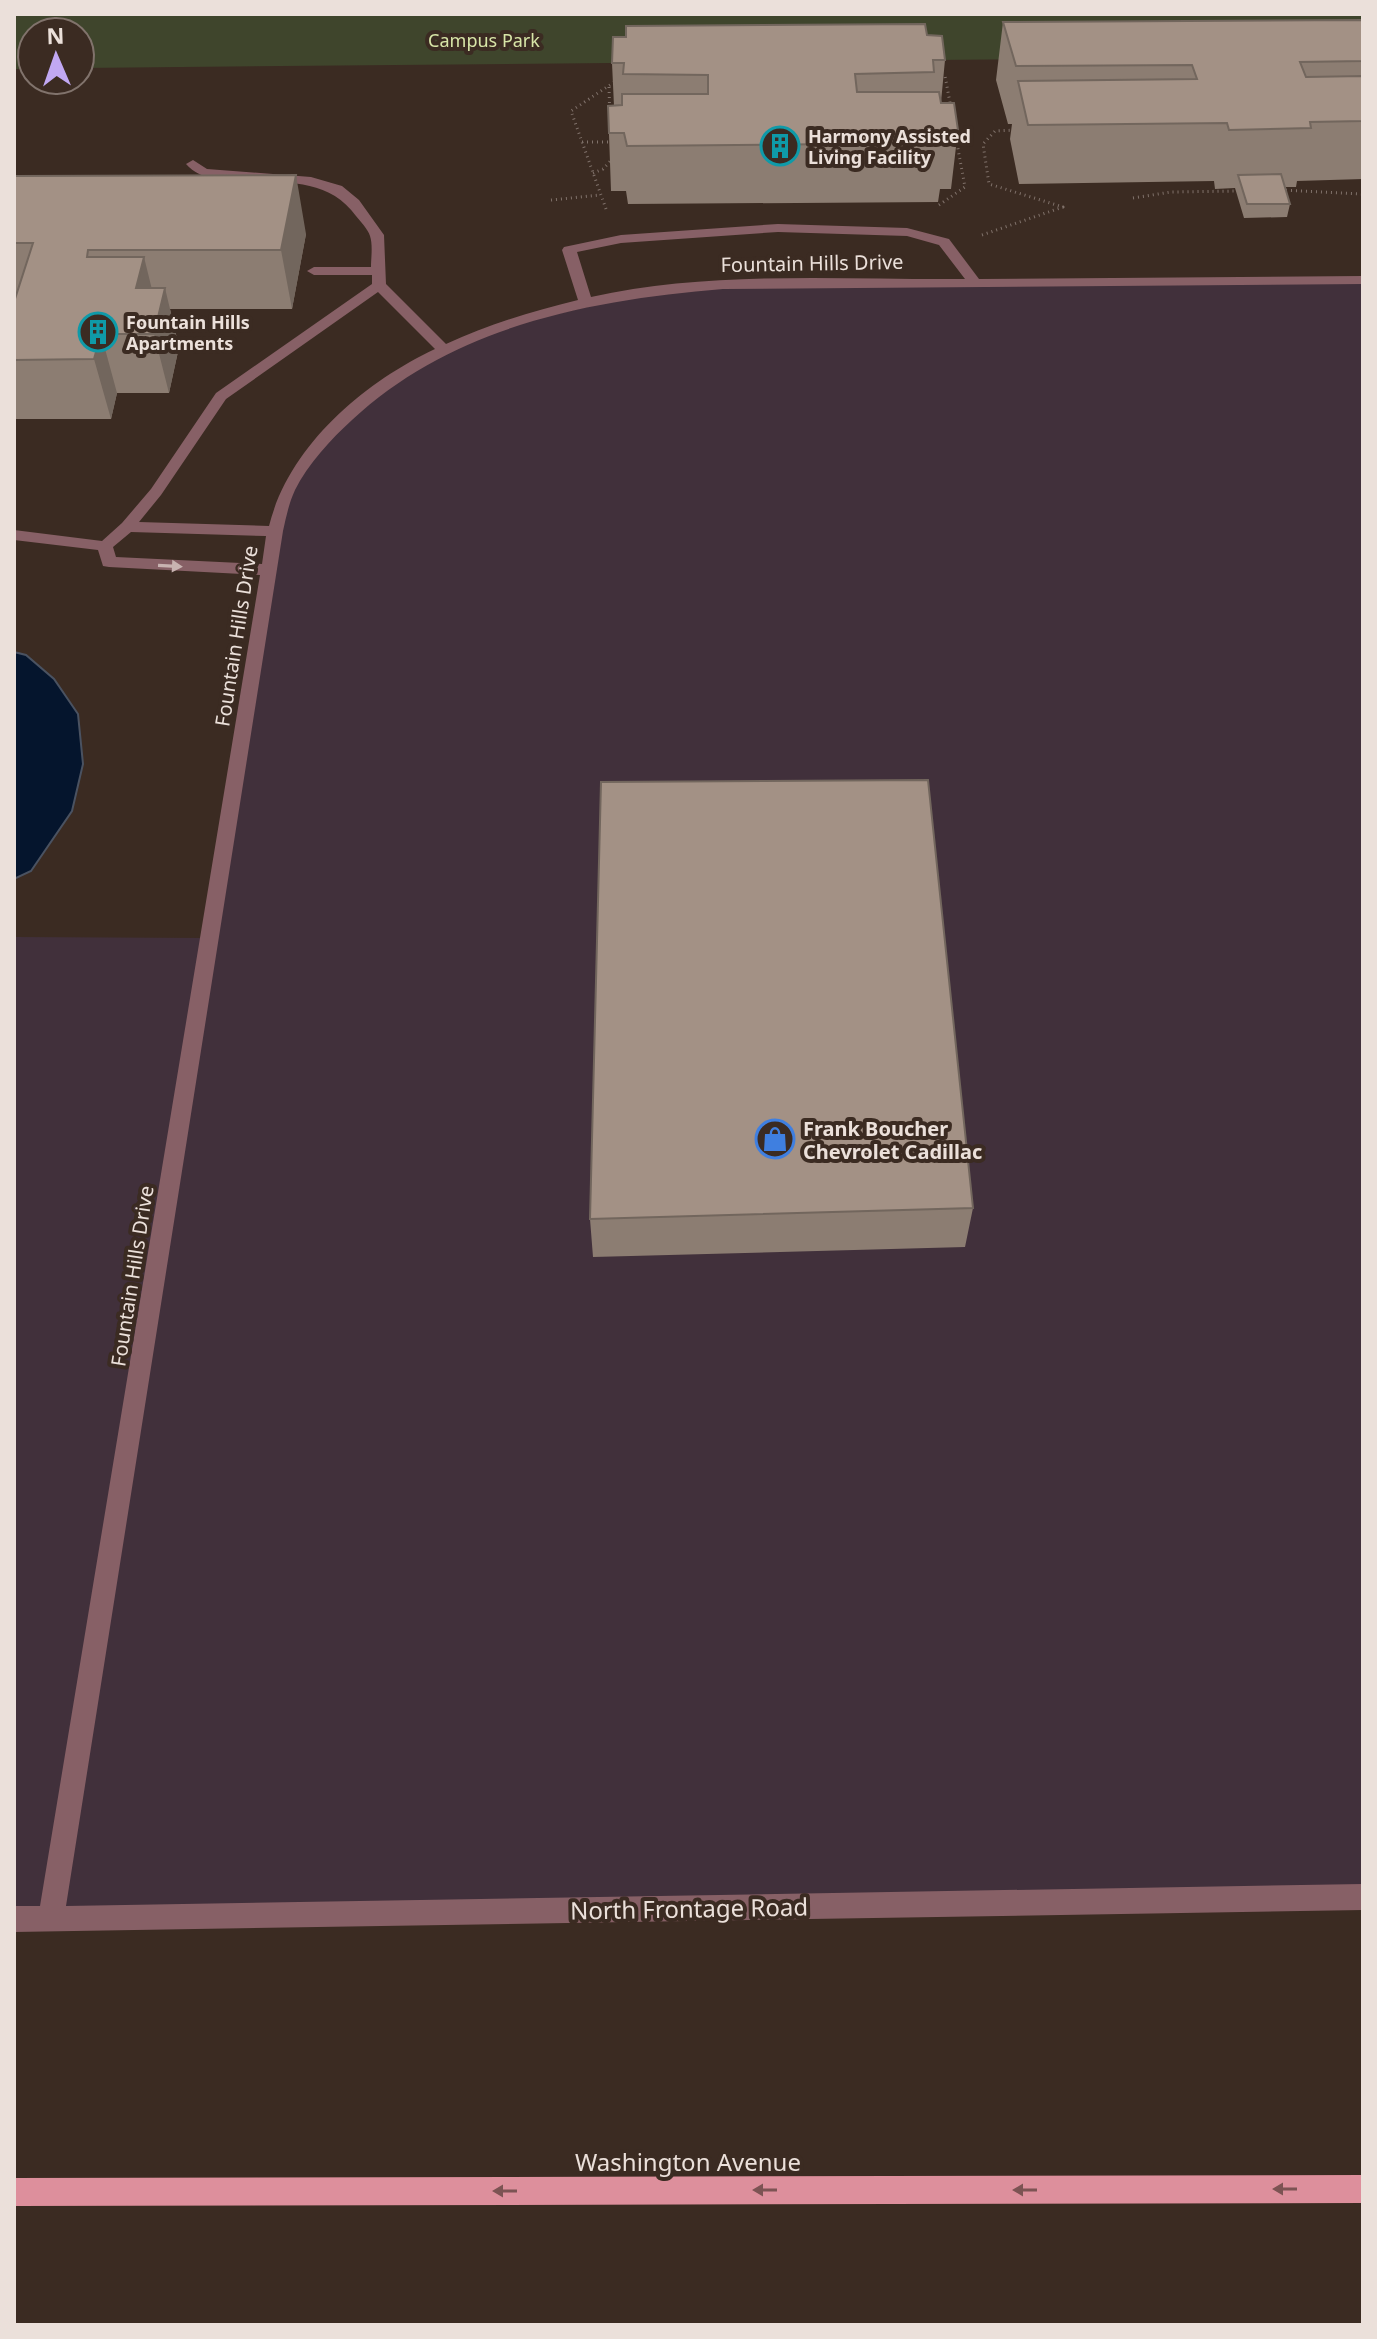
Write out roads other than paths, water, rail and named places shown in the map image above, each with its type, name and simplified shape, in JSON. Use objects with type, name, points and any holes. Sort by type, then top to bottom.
[{"type":"main road","name":"Washington Avenue","points":[[14,2192],[1363,2189]]},
{"type":"street","points":[[193,164],[203,173],[311,181],[337,189],[354,203],[377,235],[379,278],[445,351]]},
{"type":"street","points":[[586,302],[569,250],[621,239],[778,228],[907,232],[944,242],[975,283]]},
{"type":"street","points":[[314,271],[379,278]]},
{"type":"street","points":[[14,535],[105,546],[127,527],[156,492],[221,396],[379,278]]},
{"type":"street","name":"Fountain Hills Drive","points":[[51,1918],[275,531],[288,488],[309,457],[365,395],[445,351],[501,326],[625,293],[723,285],[1363,280]]},
{"type":"street","points":[[127,527],[275,531]]},
{"type":"street","points":[[105,546],[109,562],[269,570]]},
{"type":"street","name":"North Frontage Road","points":[[14,1919],[1363,1897]]},
{"type":"water","points":[[14,652],[26,655],[54,679],[78,714],[83,764],[72,811],[31,871],[14,879]]},
{"type":"place","name":"Harmony Assisted Living Facility","points":[[780,146]]},
{"type":"place","name":"Fountain Hills Apartments","points":[[98,332]]},
{"type":"place","name":"Frank Boucher Chevrolet Cadillac","points":[[775,1139]]},
{"type":"park label","name":"Campus Park","points":[[484,40]]}]
